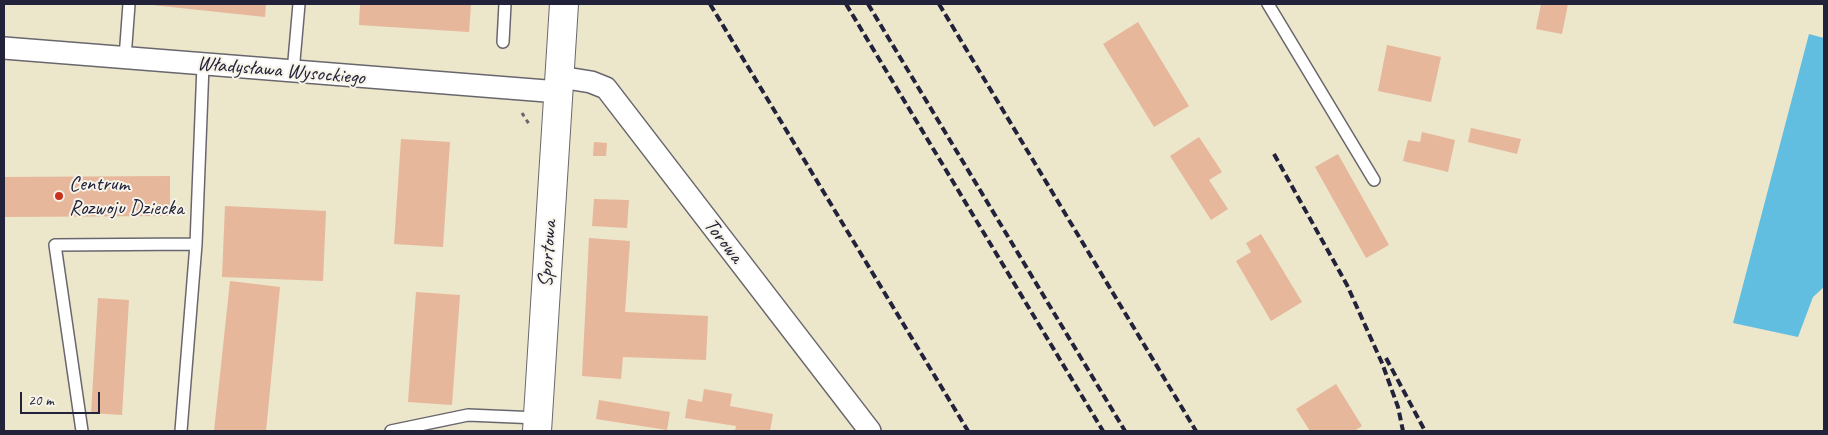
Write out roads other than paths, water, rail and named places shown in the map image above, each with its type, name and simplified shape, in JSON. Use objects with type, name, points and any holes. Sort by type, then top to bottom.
[{"type":"street","name":"Sportowa","points":[[538,424],[564,4]]},
{"type":"street","name":"Władysława Wysockiego","points":[[4,48],[293,72],[559,85]]},
{"type":"street","name":"Torowa","points":[[559,85],[591,82],[606,88],[870,431]]},
{"type":"lane","points":[[125,58],[129,4]]},
{"type":"lane","points":[[293,72],[299,4]]},
{"type":"lane","points":[[503,42],[505,4]]},
{"type":"lane","points":[[1268,4],[1374,180]]},
{"type":"lane","points":[[181,431],[196,244],[203,64]]},
{"type":"lane","points":[[82,431],[54,245],[196,244]]},
{"type":"lane","points":[[391,431],[468,415],[538,424]]},
{"type":"water","points":[[1809,34],[1824,38],[1824,287],[1813,297],[1798,337],[1733,323]]},
{"type":"railway","points":[[710,4],[968,431]]},
{"type":"railway","points":[[846,4],[1103,431]]},
{"type":"railway","points":[[868,4],[1125,431]]},
{"type":"railway","points":[[939,4],[1196,431]]},
{"type":"railway","points":[[1274,154],[1347,285],[1382,363],[1398,407],[1403,431]]},
{"type":"railway","points":[[1386,358],[1425,431]]},
{"type":"place","name":"Centrum Rozwoju Dziecka","points":[[59,196]]}]
